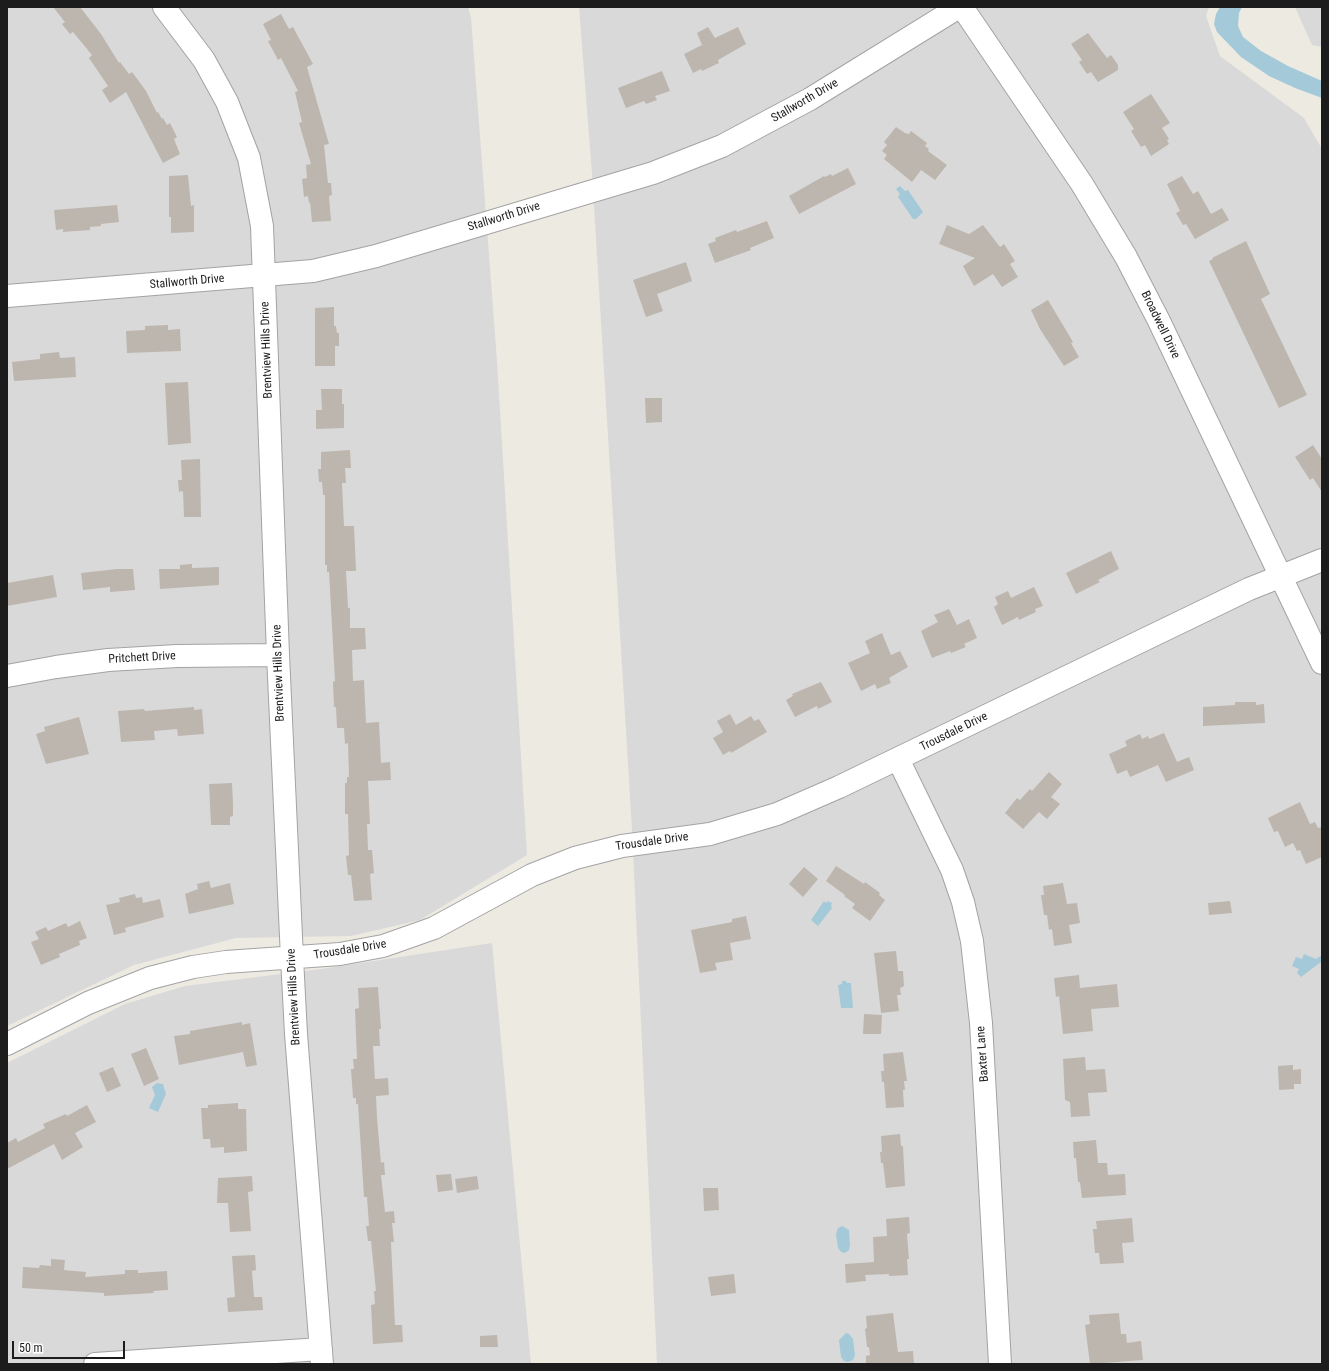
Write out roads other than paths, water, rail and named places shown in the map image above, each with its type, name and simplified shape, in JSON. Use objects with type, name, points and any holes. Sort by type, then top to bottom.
[{"type":"street","name":"Brentview Hills Drive","points":[[164,7],[210,69],[238,126],[249,158],[259,201],[264,249],[278,655],[296,1034],[322,1357]]},
{"type":"street","name":"Stallworth Drive","points":[[7,296],[313,271],[376,256],[653,173],[741,137],[810,99],[959,7]]},
{"type":"street","name":"Broadwell Drive","points":[[962,7],[1074,171],[1126,257],[1159,321],[1280,578],[1322,663]]},
{"type":"street","name":"Trousdale Drive","points":[[7,1044],[88,1003],[150,978],[215,963],[353,952],[395,943],[434,928],[523,880],[563,862],[604,850],[710,834],[755,822],[806,802],[898,759],[1249,589],[1280,578],[1322,560]]},
{"type":"street","name":"Pritchett Drive","points":[[7,676],[56,667],[108,660],[177,656],[278,655]]},
{"type":"street","name":"Baxter Lane","points":[[898,759],[952,870],[963,902],[972,941],[981,1023],[1000,1364]]},
{"type":"street","points":[[95,1364],[322,1357]]},
{"type":"water","points":[[1220,7],[1242,7],[1239,13],[1238,26],[1243,37],[1261,51],[1288,66],[1322,81],[1322,98],[1269,76],[1241,57],[1217,32],[1214,24],[1216,14]]},
{"type":"water","points":[[900,186],[905,191],[908,190],[923,212],[916,219],[913,219],[898,197],[900,194],[896,189]]},
{"type":"water","points":[[824,901],[826,903],[828,901],[832,903],[832,908],[818,926],[811,920]]},
{"type":"water","points":[[1304,954],[1316,959],[1322,955],[1322,963],[1321,962],[1301,977],[1297,973],[1299,969],[1292,966],[1296,957],[1302,959]]},
{"type":"water","points":[[842,981],[851,983],[853,1008],[841,1008],[838,985],[842,984]]},
{"type":"water","points":[[157,1083],[163,1084],[166,1094],[158,1112],[149,1108],[155,1095],[152,1087]]},
{"type":"water","points":[[842,1226],[849,1230],[850,1245],[849,1250],[845,1253],[841,1252],[838,1248],[836,1234],[838,1228]]},
{"type":"water","points":[[846,1333],[853,1339],[855,1355],[853,1360],[848,1362],[844,1361],[841,1357],[839,1340]]}]
